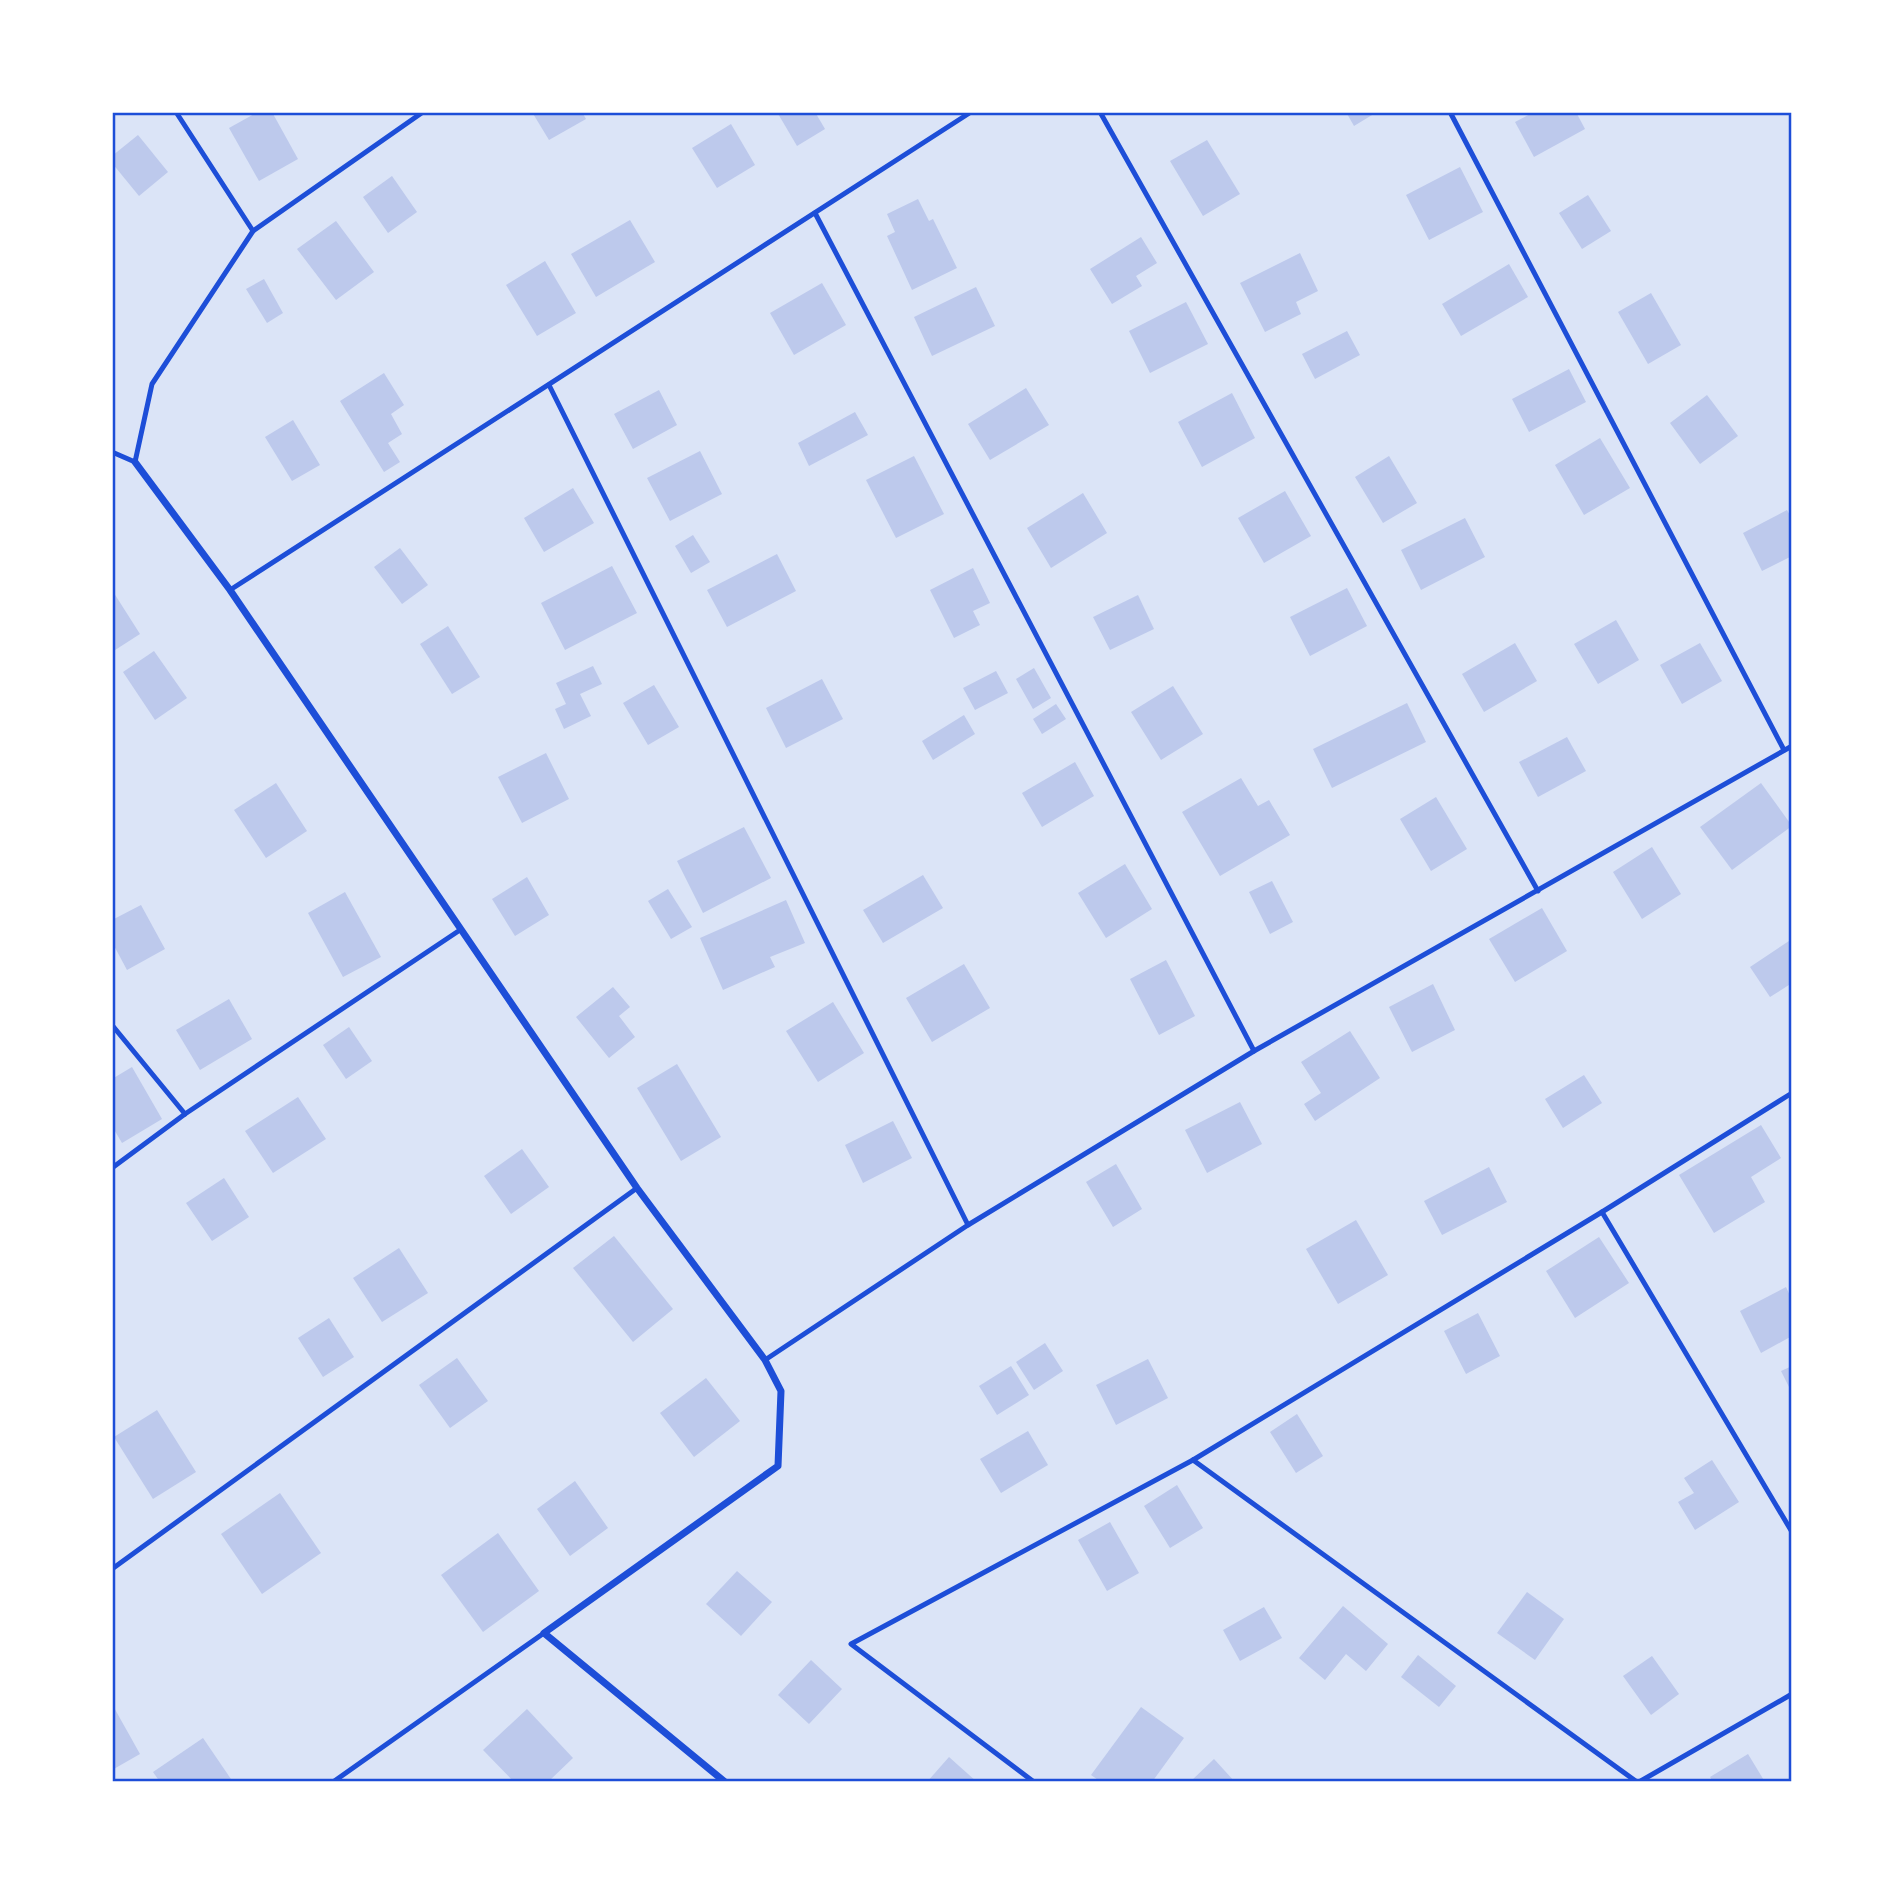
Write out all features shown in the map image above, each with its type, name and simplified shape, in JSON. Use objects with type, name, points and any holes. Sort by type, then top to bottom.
[{"type":"street","points":[[135,462],[230,590],[637,1188],[765,1360],[781,1391],[778,1466],[544,1633],[725,1782]]},
{"type":"lane","points":[[176,112],[253,231]]},
{"type":"lane","points":[[112,452],[135,462],[152,384],[253,231],[423,112]]},
{"type":"lane","points":[[230,590],[971,112]]},
{"type":"lane","points":[[1100,112],[1538,891]]},
{"type":"lane","points":[[1450,112],[1784,750]]},
{"type":"lane","points":[[815,213],[1254,1051]]},
{"type":"lane","points":[[550,385],[968,1225]]},
{"type":"lane","points":[[765,1360],[968,1225],[1254,1051],[1792,746]]},
{"type":"lane","points":[[112,1168],[185,1114],[460,930]]},
{"type":"lane","points":[[112,1025],[185,1114]]},
{"type":"lane","points":[[1034,1782],[851,1644],[1193,1461],[1792,1093]]},
{"type":"lane","points":[[112,1569],[637,1188]]},
{"type":"lane","points":[[1602,1212],[1792,1532]]},
{"type":"lane","points":[[1193,1461],[1638,1782],[1792,1694]]},
{"type":"lane","points":[[333,1782],[544,1633]]},
{"type":"shaded area","points":[[112,112],[1792,112],[1792,1782],[112,1782]]},
{"type":"building","points":[[258,112],[272,112],[298,159],[259,181],[229,128]]},
{"type":"building","points":[[532,112],[582,112],[586,119],[549,140]]},
{"type":"building","points":[[777,112],[815,112],[825,129],[797,146]]},
{"type":"building","points":[[1346,112],[1377,112],[1354,126]]},
{"type":"building","points":[[1534,112],[1576,112],[1585,129],[1534,157],[1515,122]]},
{"type":"building","points":[[731,124],[755,165],[717,188],[692,148]]},
{"type":"building","points":[[138,135],[168,172],[139,196],[112,163],[112,156]]},
{"type":"building","points":[[1207,140],[1240,194],[1203,216],[1170,161]]},
{"type":"building","points":[[1460,167],[1483,212],[1429,240],[1406,195]]},
{"type":"building","points":[[392,176],[417,212],[388,233],[363,197]]},
{"type":"building","points":[[1588,195],[1611,231],[1582,249],[1559,213]]},
{"type":"building","points":[[918,199],[929,221],[933,219],[957,268],[912,290],[887,236],[895,232],[887,214]]},
{"type":"building","points":[[630,220],[655,262],[596,297],[571,254]]},
{"type":"building","points":[[336,221],[374,272],[336,300],[297,249]]},
{"type":"building","points":[[1141,237],[1157,263],[1136,276],[1142,286],[1112,304],[1090,269]]},
{"type":"building","points":[[1300,253],[1318,291],[1296,302],[1301,314],[1265,332],[1240,283]]},
{"type":"building","points":[[545,261],[576,313],[537,336],[506,285]]},
{"type":"building","points":[[1509,264],[1528,297],[1461,336],[1442,304]]},
{"type":"building","points":[[264,279],[283,313],[267,323],[246,289]]},
{"type":"building","points":[[822,283],[846,325],[794,355],[770,313]]},
{"type":"building","points":[[976,287],[995,326],[932,356],[914,317]]},
{"type":"building","points":[[1651,293],[1681,345],[1648,364],[1618,312]]},
{"type":"building","points":[[1186,302],[1208,344],[1150,373],[1129,331]]},
{"type":"building","points":[[1347,331],[1360,355],[1315,379],[1302,354]]},
{"type":"building","points":[[1569,369],[1586,402],[1529,432],[1512,399]]},
{"type":"building","points":[[384,373],[404,405],[391,414],[402,434],[388,443],[400,462],[384,472],[340,401]]},
{"type":"building","points":[[1026,388],[1049,425],[990,460],[968,424]]},
{"type":"building","points":[[659,390],[677,425],[633,449],[614,414]]},
{"type":"building","points":[[1232,393],[1255,438],[1202,467],[1178,422]]},
{"type":"building","points":[[1707,395],[1738,436],[1700,464],[1670,423]]},
{"type":"building","points":[[855,412],[868,435],[809,466],[798,443]]},
{"type":"building","points":[[293,420],[320,465],[292,481],[265,437]]},
{"type":"building","points":[[1600,438],[1630,488],[1584,515],[1555,465]]},
{"type":"building","points":[[700,451],[722,494],[670,521],[647,478]]},
{"type":"building","points":[[914,456],[944,514],[896,538],[866,480]]},
{"type":"building","points":[[1389,456],[1417,503],[1383,523],[1355,477]]},
{"type":"building","points":[[573,488],[594,523],[544,552],[524,518]]},
{"type":"building","points":[[1285,491],[1311,536],[1264,563],[1238,518]]},
{"type":"building","points":[[1083,493],[1107,533],[1051,568],[1027,528]]},
{"type":"building","points":[[1787,510],[1792,519],[1792,556],[1762,571],[1743,533]]},
{"type":"building","points":[[1465,518],[1485,557],[1421,590],[1401,550]]},
{"type":"building","points":[[693,535],[710,562],[691,573],[675,546]]},
{"type":"building","points":[[400,548],[428,585],[402,604],[374,567]]},
{"type":"building","points":[[777,554],[796,591],[727,627],[707,590]]},
{"type":"building","points":[[612,566],[637,613],[565,650],[541,603]]},
{"type":"building","points":[[973,568],[990,603],[973,611],[980,625],[954,638],[930,590]]},
{"type":"building","points":[[1347,588],[1367,626],[1310,656],[1290,617]]},
{"type":"building","points":[[112,590],[140,634],[112,652]]},
{"type":"building","points":[[1138,595],[1154,629],[1110,650],[1093,617]]},
{"type":"building","points":[[1616,620],[1639,660],[1598,684],[1574,644]]},
{"type":"building","points":[[448,626],[480,677],[452,694],[420,644]]},
{"type":"building","points":[[1515,643],[1537,681],[1484,712],[1462,674]]},
{"type":"building","points":[[1700,643],[1722,681],[1682,704],[1660,665]]},
{"type":"building","points":[[154,651],[187,698],[155,720],[123,672]]},
{"type":"building","points":[[593,666],[602,684],[580,694],[591,716],[564,729],[555,709],[566,704],[556,683]]},
{"type":"building","points":[[1034,668],[1051,698],[1033,709],[1016,679]]},
{"type":"building","points":[[996,671],[1008,693],[975,710],[963,688]]},
{"type":"building","points":[[822,679],[843,719],[786,748],[766,708]]},
{"type":"building","points":[[654,685],[679,727],[648,745],[623,703]]},
{"type":"building","points":[[1173,686],[1203,734],[1161,760],[1131,712]]},
{"type":"building","points":[[1407,703],[1426,742],[1332,788],[1313,749]]},
{"type":"building","points":[[1056,704],[1066,719],[1042,734],[1033,719]]},
{"type":"building","points":[[964,715],[975,734],[933,760],[922,741]]},
{"type":"building","points":[[1567,737],[1586,771],[1538,797],[1519,762]]},
{"type":"building","points":[[546,753],[569,799],[522,823],[498,777]]},
{"type":"building","points":[[1075,762],[1094,796],[1042,827],[1022,793]]},
{"type":"building","points":[[1241,778],[1258,806],[1269,800],[1290,835],[1220,876],[1182,812]]},
{"type":"building","points":[[276,783],[307,831],[266,858],[234,810]]},
{"type":"building","points":[[1761,783],[1792,826],[1732,870],[1700,827]]},
{"type":"building","points":[[1436,797],[1467,849],[1431,871],[1400,819]]},
{"type":"building","points":[[744,827],[771,878],[703,913],[677,861]]},
{"type":"building","points":[[1652,847],[1681,894],[1642,919],[1613,872]]},
{"type":"building","points":[[1125,864],[1152,909],[1106,938],[1078,893]]},
{"type":"building","points":[[923,875],[943,908],[883,943],[863,910]]},
{"type":"building","points":[[527,877],[549,915],[515,936],[492,899]]},
{"type":"building","points":[[1272,881],[1293,922],[1270,934],[1249,892]]},
{"type":"building","points":[[668,889],[692,927],[671,939],[648,901]]},
{"type":"building","points":[[345,892],[381,957],[343,977],[308,913]]},
{"type":"building","points":[[786,900],[805,943],[770,957],[775,967],[723,990],[700,938]]},
{"type":"building","points":[[141,905],[165,949],[127,970],[112,942],[112,920]]},
{"type":"building","points":[[1542,908],[1567,951],[1515,982],[1489,939]]},
{"type":"building","points":[[1792,939],[1792,983],[1770,997],[1750,967]]},
{"type":"building","points":[[1166,960],[1195,1016],[1159,1035],[1130,979]]},
{"type":"building","points":[[964,964],[990,1008],[932,1042],[906,998]]},
{"type":"building","points":[[1433,984],[1455,1030],[1412,1052],[1389,1007]]},
{"type":"building","points":[[613,987],[630,1007],[619,1016],[635,1037],[609,1058],[576,1017]]},
{"type":"building","points":[[229,999],[252,1039],[200,1070],[176,1030]]},
{"type":"building","points":[[833,1002],[864,1053],[818,1082],[786,1031]]},
{"type":"building","points":[[349,1027],[372,1061],[346,1079],[323,1045]]},
{"type":"building","points":[[1350,1031],[1380,1078],[1315,1121],[1304,1104],[1321,1093],[1301,1062]]},
{"type":"building","points":[[677,1064],[721,1137],[681,1161],[637,1088]]},
{"type":"building","points":[[132,1067],[162,1119],[122,1143],[112,1126],[112,1079]]},
{"type":"building","points":[[1584,1075],[1602,1103],[1563,1128],[1545,1099]]},
{"type":"building","points":[[298,1097],[326,1139],[273,1173],[245,1131]]},
{"type":"building","points":[[1240,1102],[1262,1144],[1207,1173],[1185,1130]]},
{"type":"building","points":[[893,1121],[912,1158],[863,1183],[845,1145]]},
{"type":"building","points":[[1761,1125],[1781,1158],[1751,1177],[1765,1202],[1714,1233],[1679,1175]]},
{"type":"building","points":[[522,1149],[549,1187],[511,1214],[484,1176]]},
{"type":"building","points":[[1116,1164],[1142,1209],[1113,1227],[1086,1182]]},
{"type":"building","points":[[1489,1167],[1507,1202],[1442,1235],[1424,1201]]},
{"type":"building","points":[[224,1178],[249,1217],[212,1241],[186,1203]]},
{"type":"building","points":[[1356,1220],[1388,1275],[1338,1304],[1306,1249]]},
{"type":"building","points":[[614,1236],[673,1309],[633,1342],[573,1268]]},
{"type":"building","points":[[1599,1237],[1629,1283],[1575,1318],[1546,1271]]},
{"type":"building","points":[[399,1248],[428,1293],[382,1322],[353,1278]]},
{"type":"building","points":[[1786,1287],[1792,1300],[1792,1336],[1761,1353],[1740,1311]]},
{"type":"building","points":[[1478,1313],[1500,1356],[1466,1374],[1444,1331]]},
{"type":"building","points":[[329,1318],[354,1357],[323,1377],[298,1338]]},
{"type":"building","points":[[1045,1343],[1063,1371],[1034,1390],[1016,1362]]},
{"type":"building","points":[[457,1358],[488,1401],[450,1428],[419,1385]]},
{"type":"building","points":[[1148,1359],[1168,1398],[1116,1425],[1096,1385]]},
{"type":"building","points":[[1011,1366],[1029,1395],[997,1415],[979,1386]]},
{"type":"building","points":[[1792,1366],[1792,1393],[1781,1371]]},
{"type":"building","points":[[706,1378],[740,1421],[694,1457],[660,1413]]},
{"type":"building","points":[[157,1410],[196,1472],[153,1499],[114,1437]]},
{"type":"building","points":[[1297,1414],[1323,1456],[1296,1473],[1270,1432]]},
{"type":"building","points":[[1028,1431],[1048,1465],[1001,1493],[980,1459]]},
{"type":"building","points":[[1712,1460],[1739,1502],[1695,1530],[1678,1502],[1694,1493],[1684,1478]]},
{"type":"building","points":[[575,1481],[608,1528],[570,1556],[537,1509]]},
{"type":"building","points":[[1177,1485],[1203,1528],[1170,1548],[1144,1506]]},
{"type":"building","points":[[280,1493],[321,1553],[262,1594],[221,1534]]},
{"type":"building","points":[[1110,1522],[1139,1573],[1107,1591],[1078,1540]]},
{"type":"building","points":[[498,1533],[539,1591],[483,1632],[441,1575]]},
{"type":"building","points":[[737,1571],[772,1602],[741,1636],[706,1604]]},
{"type":"building","points":[[1527,1592],[1564,1619],[1535,1660],[1497,1633]]},
{"type":"building","points":[[1343,1606],[1388,1644],[1366,1671],[1346,1654],[1325,1680],[1299,1658]]},
{"type":"building","points":[[1264,1607],[1282,1638],[1240,1661],[1223,1630]]},
{"type":"building","points":[[1418,1655],[1456,1686],[1439,1707],[1401,1677]]},
{"type":"building","points":[[1652,1656],[1679,1694],[1651,1715],[1623,1676]]},
{"type":"building","points":[[811,1660],[842,1689],[809,1724],[778,1695]]},
{"type":"building","points":[[112,1704],[140,1754],[112,1770]]},
{"type":"building","points":[[1141,1707],[1184,1738],[1152,1782],[1101,1782],[1091,1775]]},
{"type":"building","points":[[527,1709],[573,1758],[548,1782],[514,1782],[483,1750]]},
{"type":"building","points":[[203,1738],[233,1782],[160,1782],[153,1772]]},
{"type":"building","points":[[1748,1754],[1765,1782],[1713,1782],[1710,1777]]},
{"type":"building","points":[[949,1757],[977,1782],[927,1782]]},
{"type":"building","points":[[1214,1759],[1235,1782],[1190,1782]]}]
